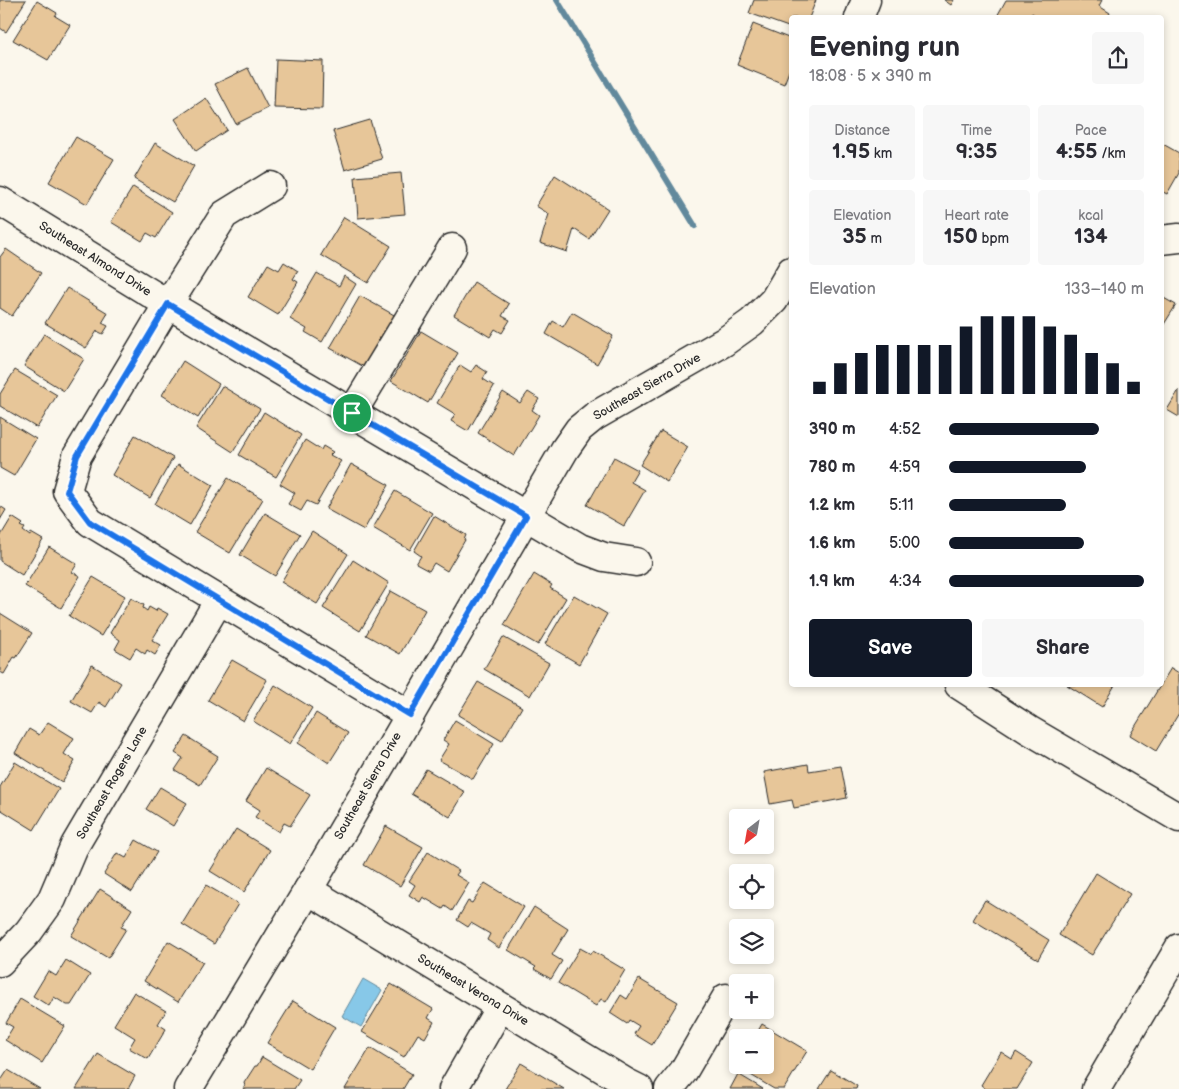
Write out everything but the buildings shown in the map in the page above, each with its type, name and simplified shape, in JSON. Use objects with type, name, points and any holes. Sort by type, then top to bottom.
[{"type":"street","points":[[860,15],[866,0]]},
{"type":"street","points":[[271,186],[224,215],[77,456],[67,491],[90,522],[410,715]]},
{"type":"street","name":"Southeast Almond Drive","points":[[0,201],[168,304],[580,548],[604,557],[636,562]]},
{"type":"street","points":[[1164,240],[1179,238]]},
{"type":"street","points":[[352,413],[452,248]]},
{"type":"street","name":"Southeast Sierra Drive","points":[[188,1089],[308,890],[565,449],[580,429],[594,416],[724,342],[752,322],[774,300],[789,274]]},
{"type":"street","name":"Southeast Rogers Lane","points":[[0,962],[30,931],[52,899],[75,845],[219,600]]},
{"type":"street","points":[[962,687],[1029,730],[1179,818]]},
{"type":"street","name":"Southeast Verona Drive","points":[[308,890],[616,1077],[639,1089]]},
{"type":"street","points":[[1096,1089],[1179,948]]},
{"type":"street","points":[[669,1089],[683,1072],[726,998]]},
{"type":"street","points":[[453,1089],[500,1007]]},
{"type":"water","points":[[363,979],[382,990],[361,1027],[342,1016]]},
{"type":"waterway","points":[[557,0],[695,226]]},
{"type":"route","points":[[168,304],[352,413],[526,516],[410,715],[90,522],[67,491],[77,456],[168,304]]}]
